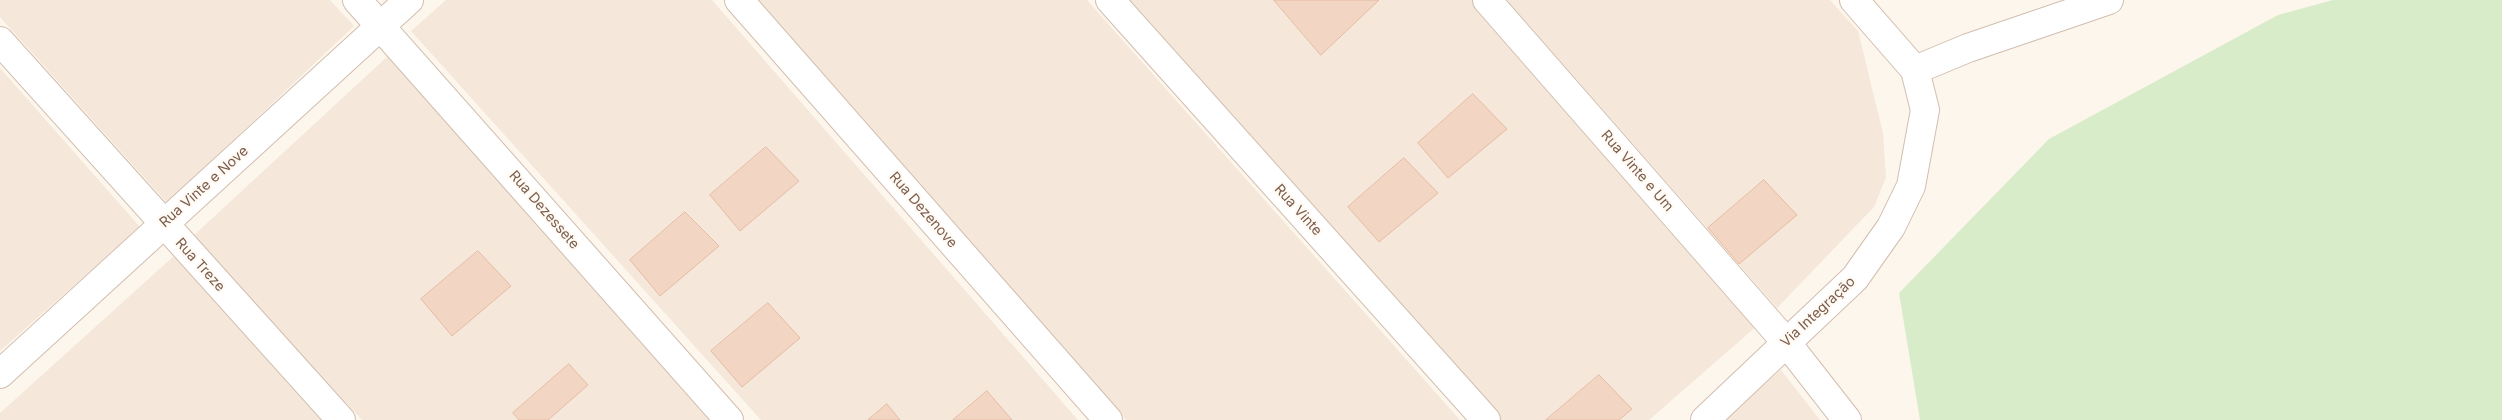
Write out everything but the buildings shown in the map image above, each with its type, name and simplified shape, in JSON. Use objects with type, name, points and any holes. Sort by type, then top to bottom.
[{"type":"street","name":"Rua Dezessete","points":[[357,0],[729,420]]},
{"type":"street","name":"Rua Vinte e Nove","points":[[0,374],[410,0]]},
{"type":"street","name":"Rua Dezenove","points":[[738,0],[1108,420]]},
{"type":"street","name":"Rua Vinte","points":[[1110,0],[1486,420]]},
{"type":"street","name":"Rua Vinte e Um","points":[[1488,0],[1786,342],[1846,420]]},
{"type":"street","points":[[1854,0],[1915,70],[1968,48],[2102,1]]},
{"type":"street","name":"Rua Treze","points":[[0,41],[341,420]]},
{"type":"street","name":"Via Integração","points":[[1705,420],[1855,278],[1891,227],[1911,186],[1925,110],[1915,70]]},
{"type":"shaded area","points":[[0,0],[330,0],[354,26],[167,203],[0,17]]},
{"type":"shaded area","points":[[446,0],[712,0],[1078,420],[761,420],[411,31]]},
{"type":"shaded area","points":[[753,0],[1087,0],[1460,420],[1126,420]]},
{"type":"shaded area","points":[[1127,0],[1473,0],[1758,325],[1649,420],[1499,420]]},
{"type":"shaded area","points":[[1507,0],[1830,0],[1858,31],[1883,133],[1886,177],[1874,207],[1777,308]]},
{"type":"shaded area","points":[[389,55],[720,420],[362,420],[192,237]]},
{"type":"shaded area","points":[[0,68],[140,227],[0,351]]},
{"type":"shaded area","points":[[175,255],[326,420],[0,420],[0,413]]},
{"type":"shaded area","points":[[1781,370],[1820,420],[1723,420]]},
{"type":"green space","points":[[2333,0],[2502,0],[2502,420],[1920,420],[1899,293],[2049,139],[2278,15]]}]
